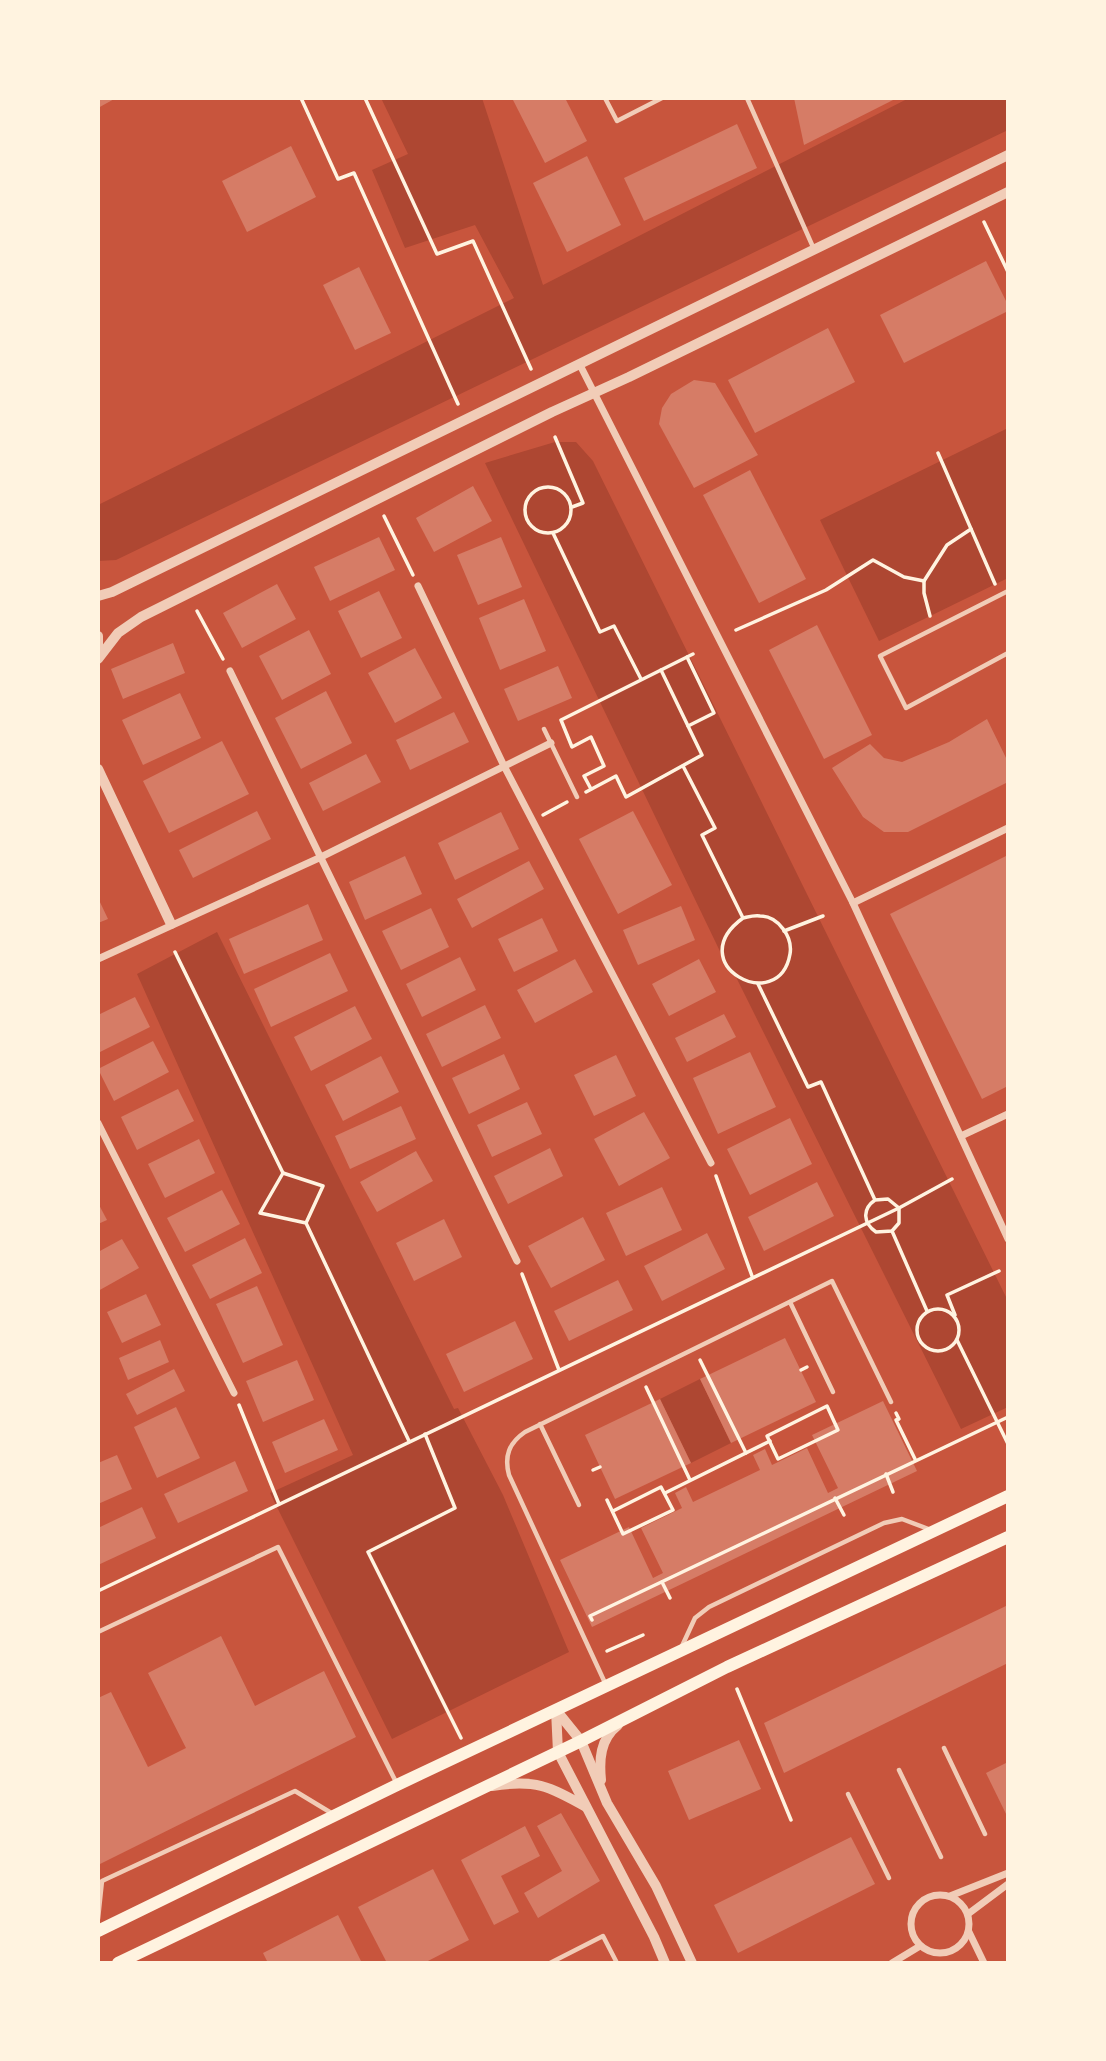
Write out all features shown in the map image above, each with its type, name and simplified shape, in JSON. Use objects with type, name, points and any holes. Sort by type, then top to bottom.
[{"type":"main road","points":[[98,1931],[397,1785],[1008,1496]]},
{"type":"main road","points":[[118,1963],[581,1741],[727,1667],[1008,1537]]},
{"type":"street","points":[[98,596],[112,592],[1008,155]]},
{"type":"street","points":[[98,657],[118,633],[141,617],[540,418],[1008,192]]},
{"type":"street","points":[[580,365],[853,903],[1008,1239]]},
{"type":"street","points":[[418,586],[504,766],[711,1163]]},
{"type":"street","points":[[98,636],[98,657]]},
{"type":"street","points":[[230,671],[517,1261]]},
{"type":"street","points":[[98,958],[319,858],[551,743]]},
{"type":"street","points":[[98,769],[171,924]]},
{"type":"street","points":[[853,903],[1008,828]]},
{"type":"street","points":[[961,1136],[1008,1114]]},
{"type":"street","points":[[98,1122],[234,1393]]},
{"type":"street","points":[[556,1710],[581,1741],[607,1803],[656,1886],[692,1963]]},
{"type":"street","points":[[556,1710],[558,1752],[665,1963]]},
{"type":"street","points":[[607,1803],[600,1780],[602,1748],[611,1730],[631,1714]]},
{"type":"street","points":[[479,1788],[533,1783],[549,1786],[586,1807]]},
{"type":"street","points":[[969,1932],[959,1947],[939,1954],[920,1946],[911,1931],[911,1915],[921,1901],[930,1896],[950,1896],[1008,1873]]},
{"type":"street","points":[[968,1914],[1008,1884]]},
{"type":"street","points":[[950,1896],[964,1906],[968,1914],[969,1932],[984,1963]]},
{"type":"street","points":[[892,1963],[920,1946]]},
{"type":"lane","points":[[605,98],[617,121],[662,98]]},
{"type":"lane","points":[[747,98],[814,250]]},
{"type":"lane","points":[[1008,591],[880,656],[906,708],[1008,653]]},
{"type":"lane","points":[[544,729],[577,797]]},
{"type":"lane","points":[[607,1686],[508,1471],[510,1447],[520,1435],[832,1281],[891,1402]]},
{"type":"lane","points":[[790,1302],[833,1392]]},
{"type":"lane","points":[[540,1424],[579,1505]]},
{"type":"lane","points":[[680,1652],[695,1618],[709,1606],[884,1523],[902,1519],[934,1532]]},
{"type":"lane","points":[[98,1632],[278,1547],[397,1785]]},
{"type":"lane","points":[[944,1748],[985,1834]]},
{"type":"lane","points":[[899,1770],[941,1857]]},
{"type":"lane","points":[[98,1919],[102,1881],[295,1791],[337,1816]]},
{"type":"lane","points":[[848,1794],[889,1878]]},
{"type":"lane","points":[[550,1963],[603,1936],[617,1963]]},
{"type":"path","points":[[301,98],[338,179],[354,173],[458,404]]},
{"type":"path","points":[[365,98],[438,254],[473,241],[531,369]]},
{"type":"path","points":[[984,222],[1008,272]]},
{"type":"path","points":[[555,437],[583,503],[572,507]]},
{"type":"path","points":[[938,453],[1000,595]]},
{"type":"path","points":[[543,487],[562,490],[572,507],[568,524],[553,533],[536,530],[529,524],[525,507],[527,499],[534,491],[543,487]]},
{"type":"path","points":[[384,516],[418,586]]},
{"type":"path","points":[[933,629],[924,593],[924,581],[947,545],[971,529]]},
{"type":"path","points":[[553,533],[600,632],[614,626],[642,680]]},
{"type":"path","points":[[736,631],[827,590],[873,560],[904,577],[924,581]]},
{"type":"path","points":[[197,611],[230,671]]},
{"type":"path","points":[[591,789],[584,776],[604,766],[591,737],[572,747],[561,720],[693,654]]},
{"type":"path","points":[[687,657],[714,713],[688,726]]},
{"type":"path","points":[[533,821],[617,776],[626,797],[702,755],[661,670]]},
{"type":"path","points":[[683,766],[715,828],[702,835],[743,918]]},
{"type":"path","points":[[784,931],[822,916]]},
{"type":"path","points":[[743,918],[769,918],[784,931],[790,945],[789,956],[784,969],[771,980],[758,984],[743,982],[728,968],[722,950],[727,933],[743,918]]},
{"type":"path","points":[[175,952],[283,1174],[323,1186],[306,1223],[409,1441]]},
{"type":"path","points":[[758,984],[807,1087],[821,1082],[875,1200]]},
{"type":"path","points":[[711,1163],[752,1276]]},
{"type":"path","points":[[283,1174],[260,1213],[306,1223]]},
{"type":"path","points":[[98,1591],[899,1208],[952,1179]]},
{"type":"path","points":[[888,1199],[899,1208],[899,1223],[892,1231],[876,1232],[866,1222],[868,1205],[875,1200],[888,1199]]},
{"type":"path","points":[[892,1231],[928,1311]]},
{"type":"path","points":[[517,1261],[559,1370]]},
{"type":"path","points":[[956,1318],[947,1310],[928,1311],[920,1320],[917,1330],[923,1345],[933,1350],[944,1350],[957,1340],[960,1329],[956,1318],[947,1295],[999,1271]]},
{"type":"path","points":[[957,1340],[1008,1444]]},
{"type":"path","points":[[694,1349],[746,1453]]},
{"type":"path","points":[[801,1370],[807,1367]]},
{"type":"path","points":[[234,1393],[278,1504]]},
{"type":"path","points":[[653,1402],[690,1480]]},
{"type":"path","points":[[891,1402],[899,1419],[896,1420],[915,1459]]},
{"type":"path","points":[[827,1406],[838,1430],[778,1459],[770,1441],[767,1436],[827,1406]]},
{"type":"path","points":[[594,1624],[590,1616],[1008,1417]]},
{"type":"path","points":[[425,1434],[455,1508],[368,1552],[461,1738]]},
{"type":"path","points":[[664,1493],[770,1441]]},
{"type":"path","points":[[593,1470],[600,1466]]},
{"type":"path","points":[[885,1474],[893,1492]]},
{"type":"path","points":[[607,1500],[612,1511],[624,1534],[673,1510],[661,1487],[612,1511]]},
{"type":"path","points":[[835,1498],[844,1516]]},
{"type":"path","points":[[662,1581],[670,1598]]},
{"type":"path","points":[[607,1651],[643,1635]]},
{"type":"path","points":[[737,1689],[791,1820]]},
{"type":"shaded area","points":[[381,98],[482,98],[543,285],[909,98],[1008,98],[1008,130],[116,560],[98,561],[98,505],[514,298],[475,225],[405,248],[372,170],[408,154]]},
{"type":"shaded area","points":[[1008,428],[1008,578],[879,641],[820,520]]},
{"type":"shaded area","points":[[555,442],[576,442],[593,461],[1008,1301],[1008,1407],[961,1429],[736,977],[728,968],[485,463]]},
{"type":"shaded area","points":[[217,932],[454,1409],[458,1408],[503,1495],[569,1652],[392,1739],[270,1493],[353,1455],[137,974]]},
{"type":"shaded area","points":[[700,1379],[731,1443],[691,1463],[660,1399]]},
{"type":"building","points":[[98,98],[116,98],[98,108]]},
{"type":"building","points":[[512,98],[565,98],[587,141],[545,163]]},
{"type":"building","points":[[794,98],[897,98],[804,145]]},
{"type":"building","points":[[737,124],[757,168],[644,221],[624,178]]},
{"type":"building","points":[[291,146],[316,197],[247,232],[222,181]]},
{"type":"building","points":[[587,156],[621,225],[567,252],[533,183]]},
{"type":"building","points":[[986,261],[1008,305],[1008,311],[904,363],[880,315]]},
{"type":"building","points":[[359,267],[391,333],[355,350],[323,285]]},
{"type":"building","points":[[828,328],[855,382],[755,433],[728,380]]},
{"type":"building","points":[[694,380],[715,383],[758,455],[694,488],[659,424],[662,408],[671,394]]},
{"type":"building","points":[[750,470],[806,579],[759,603],[703,495]]},
{"type":"building","points":[[473,486],[492,521],[434,552],[416,518]]},
{"type":"building","points":[[379,537],[395,570],[330,601],[314,567]]},
{"type":"building","points":[[501,537],[522,587],[478,605],[457,555]]},
{"type":"building","points":[[277,584],[296,619],[242,648],[223,613]]},
{"type":"building","points":[[379,591],[402,638],[361,658],[338,611]]},
{"type":"building","points":[[524,599],[546,651],[500,670],[479,618]]},
{"type":"building","points":[[817,625],[872,735],[824,759],[769,650]]},
{"type":"building","points":[[309,630],[331,674],[282,700],[259,656]]},
{"type":"building","points":[[173,643],[185,673],[123,699],[111,669]]},
{"type":"building","points":[[415,648],[442,698],[395,723],[368,673]]},
{"type":"building","points":[[558,666],[572,698],[518,721],[504,689]]},
{"type":"building","points":[[326,691],[352,743],[301,769],[275,718]]},
{"type":"building","points":[[180,693],[201,738],[143,765],[122,720]]},
{"type":"building","points":[[454,712],[469,742],[410,770],[396,740]]},
{"type":"building","points":[[987,719],[1008,762],[1008,782],[908,832],[884,832],[863,817],[832,768],[870,744],[884,758],[902,762],[949,742]]},
{"type":"building","points":[[222,741],[249,794],[169,833],[143,781]]},
{"type":"building","points":[[366,754],[381,782],[323,811],[309,783]]},
{"type":"building","points":[[257,811],[271,839],[193,878],[179,850]]},
{"type":"building","points":[[633,811],[672,885],[618,914],[579,839]]},
{"type":"building","points":[[501,812],[519,849],[455,880],[438,843]]},
{"type":"building","points":[[1008,855],[1008,1086],[982,1099],[890,914]]},
{"type":"building","points":[[405,856],[422,894],[365,920],[349,882]]},
{"type":"building","points":[[529,861],[544,889],[472,928],[457,899]]},
{"type":"building","points":[[98,898],[108,919],[98,923]]},
{"type":"building","points":[[308,904],[323,940],[244,974],[229,939]]},
{"type":"building","points":[[681,906],[695,940],[638,965],[623,930]]},
{"type":"building","points":[[431,908],[449,947],[401,970],[382,931]]},
{"type":"building","points":[[542,918],[558,951],[514,972],[498,939]]},
{"type":"building","points":[[330,953],[348,991],[271,1027],[254,989]]},
{"type":"building","points":[[460,957],[476,990],[422,1017],[406,984]]},
{"type":"building","points":[[575,959],[593,992],[535,1023],[517,990]]},
{"type":"building","points":[[699,959],[716,992],[669,1016],[652,984]]},
{"type":"building","points":[[135,997],[150,1027],[98,1053],[98,1015]]},
{"type":"building","points":[[485,1005],[501,1038],[442,1067],[426,1034]]},
{"type":"building","points":[[355,1006],[372,1039],[311,1071],[294,1037]]},
{"type":"building","points":[[724,1014],[736,1037],[687,1062],[675,1038]]},
{"type":"building","points":[[153,1041],[169,1072],[114,1101],[98,1069]]},
{"type":"building","points":[[750,1052],[776,1107],[718,1134],[693,1078]]},
{"type":"building","points":[[504,1054],[520,1089],[469,1114],[452,1078]]},
{"type":"building","points":[[616,1055],[636,1096],[594,1116],[574,1075]]},
{"type":"building","points":[[381,1056],[399,1092],[343,1121],[325,1085]]},
{"type":"building","points":[[178,1089],[194,1121],[137,1150],[121,1117]]},
{"type":"building","points":[[527,1102],[542,1134],[492,1157],[477,1125]]},
{"type":"building","points":[[401,1106],[416,1139],[350,1169],[335,1136]]},
{"type":"building","points":[[644,1112],[670,1158],[619,1186],[594,1139]]},
{"type":"building","points":[[790,1118],[812,1164],[750,1195],[727,1149]]},
{"type":"building","points":[[199,1139],[215,1173],[165,1198],[148,1164]]},
{"type":"building","points":[[550,1148],[563,1176],[508,1204],[494,1176]]},
{"type":"building","points":[[416,1151],[433,1181],[377,1212],[360,1182]]},
{"type":"building","points":[[817,1182],[834,1216],[764,1251],[748,1217]]},
{"type":"building","points":[[662,1187],[682,1230],[626,1256],[606,1213]]},
{"type":"building","points":[[222,1190],[240,1224],[185,1252],[167,1218]]},
{"type":"building","points":[[98,1203],[107,1220],[98,1224]]},
{"type":"building","points":[[583,1217],[605,1260],[551,1288],[528,1246]]},
{"type":"building","points":[[444,1219],[462,1257],[414,1281],[396,1243]]},
{"type":"building","points":[[707,1233],[725,1269],[662,1301],[644,1266]]},
{"type":"building","points":[[245,1238],[262,1273],[210,1299],[192,1265]]},
{"type":"building","points":[[122,1239],[139,1268],[98,1291],[98,1252]]},
{"type":"building","points":[[618,1280],[633,1310],[569,1341],[554,1311]]},
{"type":"building","points":[[257,1286],[283,1345],[243,1363],[216,1304]]},
{"type":"building","points":[[146,1294],[161,1325],[122,1343],[107,1312]]},
{"type":"building","points":[[515,1321],[533,1359],[464,1392],[446,1354]]},
{"type":"building","points":[[785,1338],[816,1402],[731,1443],[700,1379]]},
{"type":"building","points":[[160,1340],[169,1362],[128,1380],[119,1358]]},
{"type":"building","points":[[297,1360],[314,1400],[263,1422],[246,1381]]},
{"type":"building","points":[[174,1369],[185,1391],[137,1415],[126,1394]]},
{"type":"building","points":[[660,1399],[691,1463],[615,1499],[585,1435]]},
{"type":"building","points":[[883,1401],[917,1471],[592,1627],[560,1560],[629,1527],[653,1578],[663,1573],[641,1528],[682,1508],[675,1493],[686,1487],[693,1502],[760,1470],[753,1455],[765,1449],[772,1465],[807,1448],[828,1493],[838,1488],[812,1435]]},
{"type":"building","points":[[176,1407],[200,1458],[157,1478],[134,1427]]},
{"type":"building","points":[[324,1419],[338,1450],[285,1473],[272,1442]]},
{"type":"building","points":[[117,1455],[132,1489],[98,1504],[98,1463]]},
{"type":"building","points":[[235,1461],[248,1491],[178,1523],[164,1494]]},
{"type":"building","points":[[142,1507],[156,1538],[98,1565],[98,1528]]},
{"type":"building","points":[[1008,1605],[1008,1663],[784,1773],[764,1723]]},
{"type":"building","points":[[221,1636],[255,1706],[324,1671],[356,1737],[98,1865],[98,1698],[111,1692],[148,1767],[186,1748],[148,1673]]},
{"type":"building","points":[[739,1740],[761,1789],[689,1820],[668,1771]]},
{"type":"building","points":[[1008,1762],[1008,1818],[986,1773]]},
{"type":"building","points":[[561,1813],[600,1881],[538,1918],[524,1893],[562,1871],[537,1826]]},
{"type":"building","points":[[525,1826],[540,1856],[501,1876],[519,1912],[494,1925],[461,1860]]},
{"type":"building","points":[[851,1837],[875,1884],[738,1953],[714,1905]]},
{"type":"building","points":[[433,1869],[469,1940],[424,1963],[387,1963],[358,1907]]},
{"type":"building","points":[[338,1915],[362,1963],[268,1963],[263,1953]]}]
